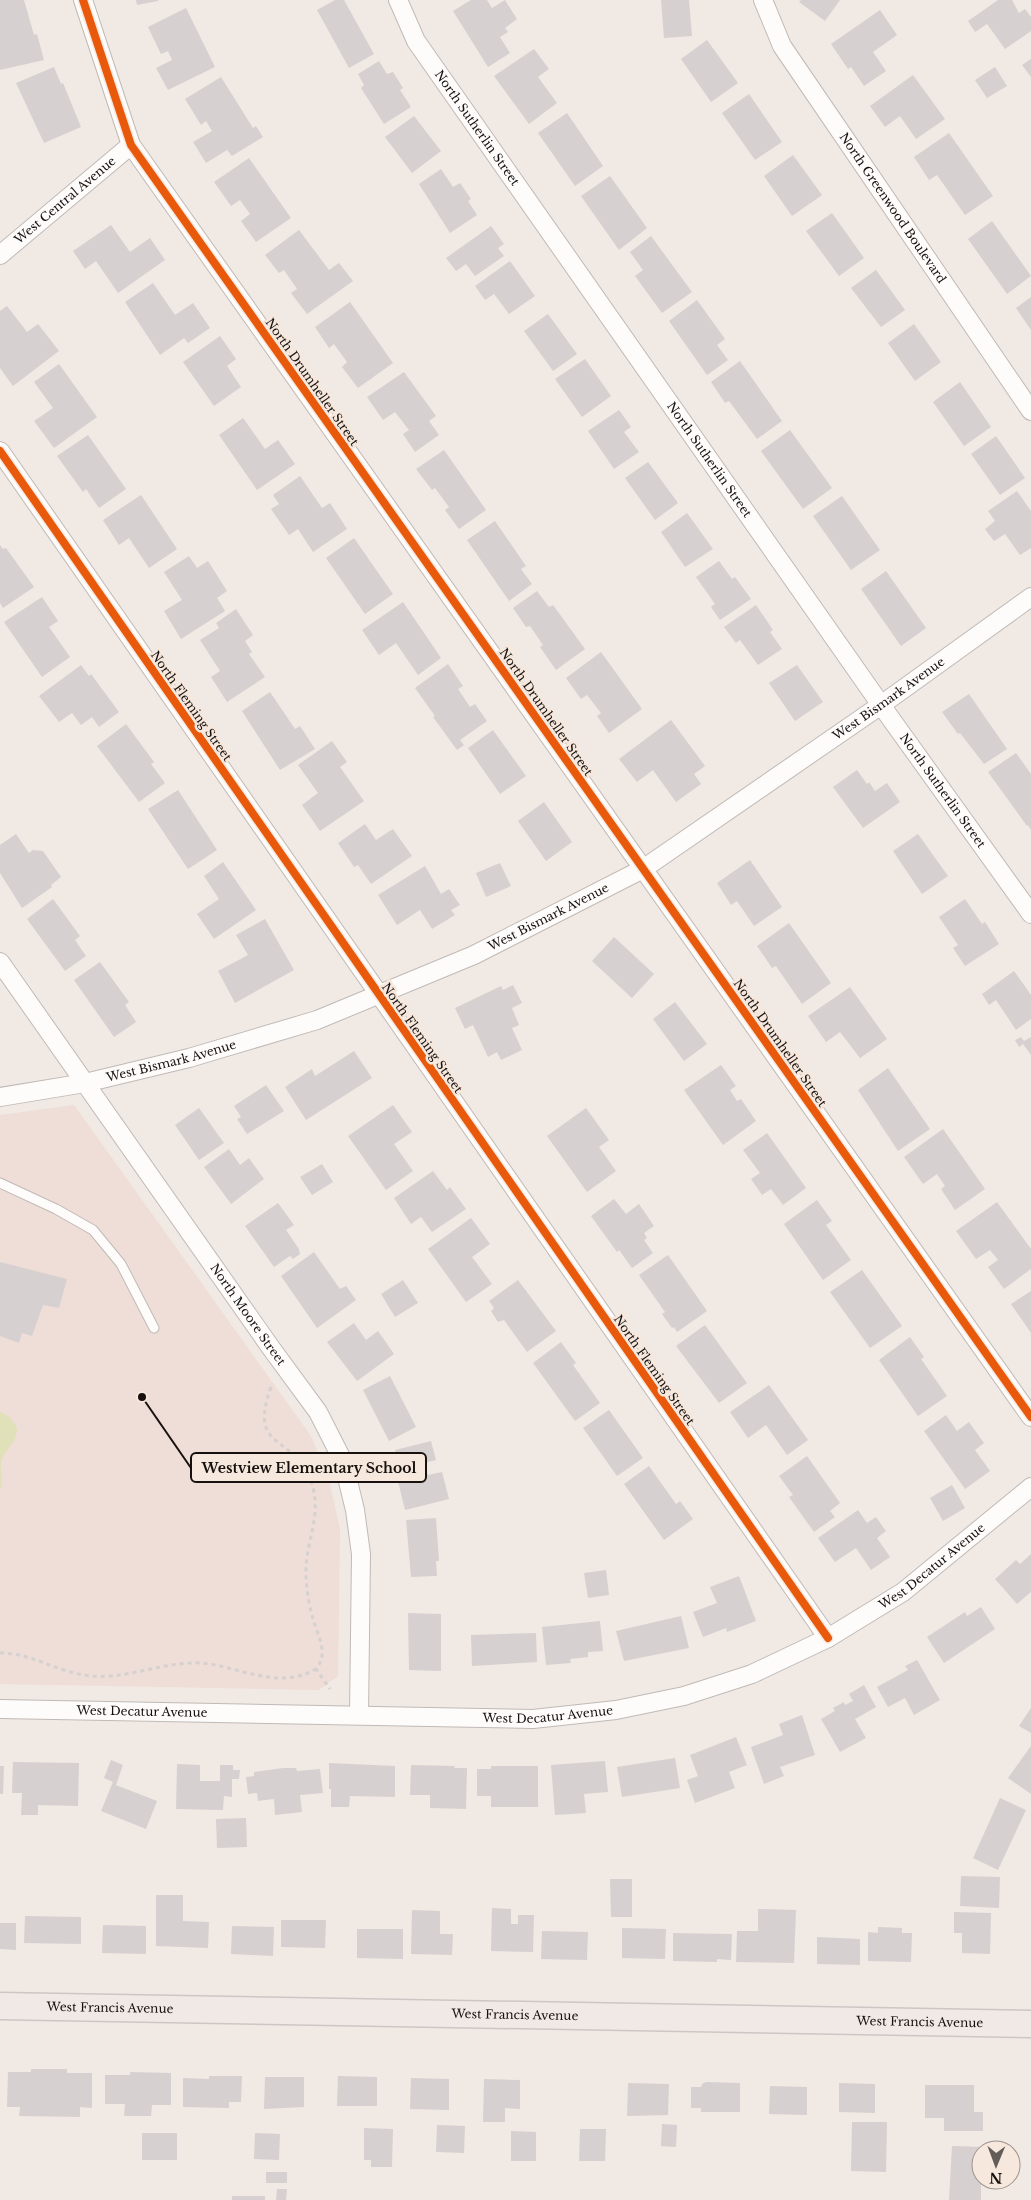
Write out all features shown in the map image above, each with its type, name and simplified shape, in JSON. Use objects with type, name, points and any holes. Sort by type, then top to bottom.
[{"type":"main road","name":"West Francis Avenue","points":[[0,2006],[1031,2024]]},
{"type":"street","name":"North Drumheller Street","points":[[83,0],[131,145],[1031,1417]]},
{"type":"street","name":"North Sutherlin Street","points":[[398,0],[416,41],[881,705],[1031,914]]},
{"type":"street","name":"North Greenwood Boulevard","points":[[762,0],[782,46],[1031,411]]},
{"type":"street","name":"West Central Avenue","points":[[0,255],[131,145]]},
{"type":"street","name":"North Fleming Street","points":[[0,451],[378,996],[828,1638]]},
{"type":"street","name":"West Bismark Avenue","points":[[0,1097],[85,1083],[189,1058],[317,1020],[474,955],[643,869],[881,705],[1031,597]]},
{"type":"street","name":"North Moore Street","points":[[0,962],[318,1412],[343,1461],[355,1510],[361,1554],[359,1715]]},
{"type":"street","name":"West Decatur Avenue","points":[[0,1709],[533,1718],[616,1710],[684,1696],[752,1674],[828,1638],[903,1592],[1031,1487]]},
{"type":"lane","points":[[0,1183],[56,1208],[92,1230],[121,1264],[154,1328]]},
{"type":"path","points":[[0,1653],[21,1654],[59,1670],[86,1676],[109,1676],[192,1663],[278,1678],[299,1676],[316,1669],[322,1659],[322,1643],[313,1619],[306,1576],[316,1502],[306,1471],[295,1457],[275,1440],[264,1421],[265,1402],[271,1387]]},
{"type":"path","points":[[316,1669],[330,1689]]},
{"type":"shaded area","points":[[74,1105],[311,1436],[329,1480],[340,1529],[338,1676],[319,1690],[0,1684],[0,1115]]},
{"type":"green space","points":[[0,1412],[10,1417],[17,1428],[15,1438],[1,1463],[2,1483],[0,1490]]},
{"type":"building","points":[[0,0],[24,0],[34,35],[37,34],[44,60],[0,70]]},
{"type":"building","points":[[136,0],[158,0],[158,1],[137,5]]},
{"type":"building","points":[[335,0],[344,0],[374,54],[349,68],[317,10]]},
{"type":"building","points":[[471,0],[487,0],[492,8],[505,0],[517,19],[505,28],[508,32],[500,37],[510,53],[488,67],[453,11]]},
{"type":"building","points":[[661,0],[689,0],[692,36],[664,38]]},
{"type":"building","points":[[801,0],[840,0],[825,21],[799,2]]},
{"type":"building","points":[[998,0],[1012,0],[1019,13],[1025,9],[1031,17],[1031,31],[1005,49],[987,24],[975,32],[968,21]]},
{"type":"building","points":[[186,8],[215,67],[168,90],[156,68],[172,60],[168,51],[161,54],[148,27]]},
{"type":"building","points":[[880,10],[897,35],[873,52],[886,71],[864,86],[851,67],[848,69],[831,44]]},
{"type":"building","points":[[707,40],[738,83],[711,102],[681,59]]},
{"type":"building","points":[[534,49],[549,69],[538,77],[557,103],[529,124],[494,76]]},
{"type":"building","points":[[1031,59],[1031,77],[1022,65]]},
{"type":"building","points":[[379,61],[387,74],[393,72],[403,88],[400,90],[411,107],[384,124],[361,88],[364,85],[358,74]]},
{"type":"building","points":[[54,67],[61,84],[63,83],[81,127],[44,143],[16,83]]},
{"type":"building","points":[[995,67],[1007,86],[987,98],[975,80]]},
{"type":"building","points":[[913,75],[945,119],[916,139],[900,116],[885,127],[870,106]]},
{"type":"building","points":[[221,77],[253,128],[256,126],[263,137],[232,156],[227,150],[206,163],[193,142],[212,131],[206,121],[201,125],[185,99]]},
{"type":"building","points":[[749,94],[782,142],[755,160],[722,113]]},
{"type":"building","points":[[567,113],[603,166],[575,186],[538,133]]},
{"type":"building","points":[[414,116],[441,151],[412,173],[385,137]]},
{"type":"building","points":[[949,133],[993,196],[965,215],[937,175],[929,180],[914,157]]},
{"type":"building","points":[[793,155],[822,195],[792,216],[764,176]]},
{"type":"building","points":[[249,158],[291,218],[256,242],[241,221],[250,214],[240,200],[231,206],[214,182]]},
{"type":"building","points":[[441,169],[453,187],[460,183],[471,199],[468,201],[477,215],[450,233],[419,184]]},
{"type":"building","points":[[610,176],[647,228],[619,250],[581,196]]},
{"type":"building","points":[[832,213],[864,258],[839,276],[806,231]]},
{"type":"building","points":[[992,221],[1031,276],[1007,294],[968,239]]},
{"type":"building","points":[[111,225],[130,252],[150,238],[165,260],[118,293],[96,261],[85,269],[73,251]]},
{"type":"building","points":[[491,226],[504,244],[498,248],[504,256],[475,276],[466,264],[456,271],[446,258]]},
{"type":"building","points":[[299,230],[329,270],[339,263],[353,281],[307,314],[291,293],[297,289],[284,270],[279,273],[265,255]]},
{"type":"building","points":[[651,236],[692,292],[662,313],[635,276],[643,270],[630,252]]},
{"type":"building","points":[[510,261],[535,296],[509,314],[494,294],[485,300],[475,286]]},
{"type":"building","points":[[876,270],[905,310],[881,327],[851,288]]},
{"type":"building","points":[[153,283],[175,315],[193,303],[210,328],[188,343],[184,338],[160,355],[125,302]]},
{"type":"building","points":[[1031,297],[1031,330],[1016,308]]},
{"type":"building","points":[[697,300],[725,339],[717,345],[728,360],[707,375],[669,321]]},
{"type":"building","points":[[350,302],[393,363],[358,388],[342,367],[347,362],[334,344],[329,348],[315,327]]},
{"type":"building","points":[[7,306],[27,332],[38,324],[59,351],[13,386],[0,368],[0,311]]},
{"type":"building","points":[[548,314],[577,354],[553,371],[524,331]]},
{"type":"building","points":[[914,324],[941,362],[915,381],[888,343]]},
{"type":"building","points":[[220,336],[236,359],[227,366],[241,387],[214,406],[183,362]]},
{"type":"building","points":[[585,359],[611,396],[582,417],[555,379]]},
{"type":"building","points":[[740,361],[782,421],[757,439],[729,401],[725,403],[711,382]]},
{"type":"building","points":[[59,364],[97,417],[54,448],[34,421],[53,408],[34,382]]},
{"type":"building","points":[[404,372],[436,416],[429,421],[439,435],[415,452],[403,434],[409,430],[395,412],[383,420],[367,397]]},
{"type":"building","points":[[960,382],[991,427],[964,446],[933,402]]},
{"type":"building","points":[[619,410],[631,427],[624,432],[639,452],[614,469],[588,431]]},
{"type":"building","points":[[243,418],[265,449],[278,440],[295,464],[257,490],[219,435]]},
{"type":"building","points":[[790,430],[832,488],[803,509],[761,451]]},
{"type":"building","points":[[88,435],[126,489],[99,508],[86,489],[83,492],[57,456]]},
{"type":"building","points":[[996,436],[1025,478],[1000,495],[971,454]]},
{"type":"building","points":[[444,450],[486,510],[459,529],[445,510],[449,507],[435,488],[432,490],[416,469]]},
{"type":"building","points":[[648,462],[678,503],[655,520],[625,478]]},
{"type":"building","points":[[300,476],[322,508],[330,503],[347,529],[313,552],[298,529],[289,535],[271,509],[279,504],[273,495]]},
{"type":"building","points":[[1017,491],[1031,511],[1031,548],[1020,555],[1005,534],[994,541],[985,529],[995,521],[988,511]]},
{"type":"building","points":[[141,495],[177,549],[149,568],[129,538],[119,545],[103,520]]},
{"type":"building","points":[[842,496],[880,550],[851,570],[813,516]]},
{"type":"building","points":[[687,513],[713,549],[685,567],[661,532]]},
{"type":"building","points":[[495,521],[526,566],[521,569],[532,584],[509,601],[467,540]]},
{"type":"building","points":[[354,538],[393,594],[365,614],[326,558]]},
{"type":"building","points":[[0,545],[3,549],[6,548],[34,587],[3,608],[0,603]]},
{"type":"building","points":[[189,556],[197,568],[208,561],[227,591],[217,598],[225,611],[181,639],[164,611],[182,600],[164,572]]},
{"type":"building","points":[[719,561],[732,579],[735,577],[751,599],[720,620],[711,607],[715,604],[696,577]]},
{"type":"building","points":[[886,571],[926,628],[901,646],[861,589]]},
{"type":"building","points":[[537,591],[549,607],[553,605],[585,649],[556,670],[540,647],[543,645],[530,626],[526,627],[513,608]]},
{"type":"building","points":[[42,597],[58,621],[49,627],[70,657],[42,677],[4,622]]},
{"type":"building","points":[[403,602],[441,658],[418,675],[396,643],[379,655],[362,630]]},
{"type":"building","points":[[756,605],[773,630],[770,632],[782,649],[758,665],[740,640],[736,643],[724,627]]},
{"type":"building","points":[[236,609],[253,635],[245,641],[252,652],[249,654],[265,677],[227,702],[211,677],[220,671],[200,640],[219,628],[216,623]]},
{"type":"building","points":[[601,652],[642,709],[609,733],[597,716],[601,713],[587,695],[581,699],[566,678]]},
{"type":"building","points":[[448,664],[463,686],[458,689],[470,707],[475,704],[487,721],[460,740],[464,745],[457,750],[415,688]]},
{"type":"building","points":[[81,665],[89,676],[91,674],[119,712],[99,727],[92,717],[81,725],[72,713],[59,722],[39,696]]},
{"type":"building","points":[[797,665],[823,702],[795,721],[769,683]]},
{"type":"building","points":[[270,692],[295,729],[300,726],[315,749],[280,770],[242,711]]},
{"type":"building","points":[[969,694],[1007,749],[984,764],[942,712]]},
{"type":"building","points":[[671,720],[705,766],[694,774],[701,784],[676,802],[653,770],[637,782],[619,759]]},
{"type":"building","points":[[126,724],[154,762],[151,764],[165,783],[139,802],[97,746]]},
{"type":"building","points":[[493,730],[526,776],[500,794],[468,748]]},
{"type":"building","points":[[332,741],[347,762],[340,767],[364,801],[320,831],[302,805],[318,793],[298,765]]},
{"type":"building","points":[[1016,753],[1031,774],[1031,830],[988,772]]},
{"type":"building","points":[[857,770],[867,784],[869,782],[875,791],[887,783],[900,802],[863,828],[833,787]]},
{"type":"building","points":[[178,790],[217,850],[188,869],[148,809]]},
{"type":"building","points":[[544,802],[572,842],[546,861],[518,821]]},
{"type":"building","points":[[365,824],[376,840],[393,829],[412,856],[371,884],[358,865],[354,867],[338,843]]},
{"type":"building","points":[[16,834],[29,853],[33,850],[43,851],[61,877],[51,885],[52,887],[22,908],[0,873],[0,845]]},
{"type":"building","points":[[918,834],[948,876],[922,894],[893,851]]},
{"type":"building","points":[[750,860],[782,907],[754,926],[737,901],[731,905],[717,883]]},
{"type":"building","points":[[223,862],[256,910],[214,939],[197,914],[219,899],[204,876]]},
{"type":"building","points":[[500,863],[511,886],[486,897],[476,873]]},
{"type":"building","points":[[425,866],[441,894],[449,889],[460,905],[451,910],[455,915],[432,929],[420,910],[397,925],[378,895]]},
{"type":"building","points":[[53,899],[80,936],[75,940],[86,956],[65,971],[27,919]]},
{"type":"building","points":[[965,899],[982,924],[985,922],[999,944],[965,966],[953,948],[958,945],[939,917]]},
{"type":"building","points":[[265,919],[294,970],[235,1003],[218,971],[248,955],[236,935]]},
{"type":"building","points":[[789,923],[831,983],[802,1004],[776,966],[772,968],[757,946]]},
{"type":"building","points":[[614,937],[654,974],[632,998],[592,961]]},
{"type":"building","points":[[100,962],[129,1002],[125,1005],[136,1022],[114,1037],[74,980]]},
{"type":"building","points":[[1014,971],[1031,995],[1031,1019],[1016,1030],[996,1000],[989,1005],[982,994]]},
{"type":"building","points":[[513,985],[522,1003],[512,1008],[519,1025],[512,1028],[522,1050],[501,1060],[497,1052],[488,1057],[473,1025],[465,1029],[455,1008],[501,986],[503,990]]},
{"type":"building","points":[[850,987],[887,1039],[860,1058],[840,1032],[826,1042],[808,1016]]},
{"type":"building","points":[[675,1002],[707,1044],[684,1061],[653,1019]]},
{"type":"building","points":[[1021,1037],[1024,1041],[1031,1037],[1031,1055],[1023,1044],[1019,1047],[1015,1040]]},
{"type":"building","points":[[354,1051],[372,1078],[306,1120],[285,1087],[312,1069],[315,1076]]},
{"type":"building","points":[[721,1065],[736,1086],[730,1090],[737,1101],[741,1099],[756,1121],[723,1145],[684,1090]]},
{"type":"building","points":[[888,1068],[930,1129],[898,1151],[858,1090]]},
{"type":"building","points":[[266,1085],[284,1111],[247,1134],[237,1119],[241,1117],[234,1106]]},
{"type":"building","points":[[393,1105],[412,1132],[394,1144],[413,1171],[386,1190],[348,1136]]},
{"type":"building","points":[[199,1108],[224,1143],[199,1160],[175,1125]]},
{"type":"building","points":[[586,1108],[609,1140],[599,1147],[616,1171],[587,1192],[547,1136]]},
{"type":"building","points":[[943,1129],[985,1189],[955,1210],[941,1189],[945,1186],[937,1174],[923,1184],[904,1157]]},
{"type":"building","points":[[767,1133],[806,1188],[783,1205],[771,1189],[762,1195],[751,1179],[760,1173],[743,1150]]},
{"type":"building","points":[[229,1149],[240,1165],[249,1158],[264,1179],[231,1204],[204,1167]]},
{"type":"building","points":[[322,1164],[333,1182],[312,1195],[300,1177]]},
{"type":"building","points":[[433,1171],[447,1190],[450,1187],[466,1209],[432,1232],[421,1217],[411,1224],[394,1198]]},
{"type":"building","points":[[614,1199],[626,1214],[639,1204],[654,1226],[644,1233],[647,1238],[644,1240],[653,1253],[632,1268],[619,1250],[617,1252],[591,1216]]},
{"type":"building","points":[[817,1200],[832,1221],[826,1225],[851,1260],[823,1280],[784,1224]]},
{"type":"building","points":[[997,1202],[1031,1249],[1031,1269],[1004,1289],[988,1267],[998,1260],[990,1250],[976,1259],[956,1231]]},
{"type":"building","points":[[278,1203],[294,1225],[286,1230],[299,1249],[300,1254],[293,1259],[290,1256],[274,1267],[245,1226]]},
{"type":"building","points":[[471,1218],[490,1244],[472,1257],[492,1284],[466,1302],[428,1249]]},
{"type":"building","points":[[314,1252],[340,1289],[346,1286],[356,1300],[317,1328],[281,1276]]},
{"type":"building","points":[[668,1255],[707,1311],[677,1332],[662,1314],[665,1312],[639,1275]]},
{"type":"building","points":[[0,1262],[67,1279],[59,1308],[43,1305],[32,1336],[22,1333],[19,1343],[0,1336]]},
{"type":"building","points":[[862,1270],[902,1326],[870,1348],[830,1292]]},
{"type":"building","points":[[403,1280],[418,1303],[395,1317],[381,1294]]},
{"type":"building","points":[[518,1280],[556,1331],[527,1352],[504,1320],[498,1322],[491,1311],[494,1308],[489,1301]]},
{"type":"building","points":[[1031,1291],[1031,1333],[1011,1304]]},
{"type":"building","points":[[354,1323],[366,1340],[378,1331],[394,1354],[357,1381],[327,1342]]},
{"type":"building","points":[[705,1325],[747,1383],[719,1403],[676,1346]]},
{"type":"building","points":[[910,1337],[924,1357],[921,1359],[947,1396],[918,1416],[879,1360]]},
{"type":"building","points":[[561,1342],[576,1363],[573,1365],[600,1403],[575,1421],[533,1363]]},
{"type":"building","points":[[390,1376],[416,1427],[389,1441],[363,1390]]},
{"type":"building","points":[[769,1385],[808,1440],[787,1455],[766,1425],[748,1438],[730,1412]]},
{"type":"building","points":[[609,1410],[643,1458],[617,1476],[583,1428]]},
{"type":"building","points":[[946,1415],[957,1431],[969,1422],[984,1443],[975,1450],[990,1471],[965,1489],[924,1431]]},
{"type":"building","points":[[431,1441],[436,1460],[424,1463],[428,1475],[442,1472],[449,1499],[405,1510],[394,1465],[398,1464],[395,1450]]},
{"type":"building","points":[[807,1456],[840,1503],[830,1511],[835,1517],[814,1532],[789,1497],[793,1495],[779,1476]]},
{"type":"building","points":[[649,1466],[676,1504],[680,1501],[693,1519],[664,1540],[624,1484]]},
{"type":"building","points":[[952,1485],[965,1508],[943,1521],[930,1498]]},
{"type":"building","points":[[858,1510],[867,1523],[876,1517],[886,1531],[877,1538],[890,1557],[871,1570],[856,1548],[835,1562],[818,1538]]},
{"type":"building","points":[[436,1518],[439,1561],[436,1561],[437,1576],[411,1577],[406,1520]]},
{"type":"building","points":[[1031,1554],[1031,1592],[1017,1604],[995,1579],[1016,1560],[1020,1564]]},
{"type":"building","points":[[606,1570],[609,1595],[588,1598],[584,1573]]},
{"type":"building","points":[[739,1576],[756,1621],[727,1632],[726,1628],[703,1637],[693,1612],[717,1603],[710,1587]]},
{"type":"building","points":[[981,1607],[995,1629],[944,1663],[927,1637],[965,1612],[967,1616]]},
{"type":"building","points":[[408,1613],[441,1614],[441,1671],[409,1670]]},
{"type":"building","points":[[681,1616],[689,1648],[624,1661],[616,1631]]},
{"type":"building","points":[[600,1621],[603,1651],[588,1652],[588,1657],[570,1659],[571,1663],[546,1665],[542,1627]]},
{"type":"building","points":[[536,1633],[537,1662],[472,1666],[471,1635]]},
{"type":"building","points":[[917,1660],[940,1700],[914,1715],[905,1698],[888,1707],[877,1687],[908,1670],[905,1666]]},
{"type":"building","points":[[864,1685],[876,1707],[855,1719],[866,1738],[840,1752],[821,1719],[835,1711],[833,1708],[844,1702],[845,1705],[853,1701],[849,1694]]},
{"type":"building","points":[[1031,1708],[1031,1733],[1019,1726]]},
{"type":"building","points":[[802,1715],[815,1755],[780,1767],[784,1776],[764,1784],[751,1747],[783,1735],[779,1724]]},
{"type":"building","points":[[736,1737],[747,1765],[729,1772],[735,1788],[695,1803],[687,1780],[698,1776],[690,1755]]},
{"type":"building","points":[[1031,1746],[1031,1794],[1008,1778]]},
{"type":"building","points":[[675,1758],[680,1788],[622,1797],[617,1767]]},
{"type":"building","points":[[111,1760],[123,1765],[116,1785],[157,1801],[146,1829],[101,1811],[113,1782],[104,1778]]},
{"type":"building","points":[[605,1761],[608,1792],[584,1794],[586,1813],[555,1815],[551,1765]]},
{"type":"building","points":[[13,1762],[79,1763],[78,1806],[38,1805],[38,1815],[21,1815],[22,1793],[12,1793]]},
{"type":"building","points":[[329,1763],[395,1766],[395,1797],[350,1796],[349,1807],[331,1807]]},
{"type":"building","points":[[177,1764],[200,1765],[200,1781],[220,1781],[220,1765],[233,1765],[233,1770],[240,1770],[239,1779],[232,1779],[232,1797],[224,1796],[223,1810],[176,1809]]},
{"type":"building","points":[[411,1765],[467,1768],[466,1809],[430,1808],[430,1795],[410,1795]]},
{"type":"building","points":[[0,1766],[4,1766],[3,1794],[0,1794]]},
{"type":"building","points":[[491,1766],[538,1766],[538,1807],[491,1807],[491,1796],[477,1796],[477,1769],[491,1769]]},
{"type":"building","points":[[296,1768],[297,1771],[320,1769],[323,1793],[300,1795],[302,1812],[275,1815],[274,1799],[258,1801],[257,1793],[248,1794],[246,1777],[254,1776],[254,1772]]},
{"type":"building","points":[[1000,1798],[1026,1810],[998,1870],[973,1858]]},
{"type":"building","points":[[246,1818],[247,1847],[217,1848],[216,1819]]},
{"type":"building","points":[[961,1876],[1000,1877],[999,1908],[960,1906]]},
{"type":"building","points":[[610,1879],[632,1879],[632,1917],[611,1917]]},
{"type":"building","points":[[156,1895],[183,1895],[183,1921],[209,1922],[208,1948],[156,1946]]},
{"type":"building","points":[[492,1908],[511,1909],[511,1924],[518,1924],[518,1915],[534,1915],[533,1952],[491,1951]]},
{"type":"building","points":[[758,1909],[796,1910],[794,1963],[736,1962],[737,1931],[758,1931]]},
{"type":"building","points":[[412,1910],[440,1911],[440,1934],[453,1934],[452,1955],[411,1954]]},
{"type":"building","points":[[954,1912],[991,1913],[990,1954],[962,1953],[962,1933],[954,1933]]},
{"type":"building","points":[[25,1916],[81,1917],[81,1944],[24,1943]]},
{"type":"building","points":[[281,1920],[326,1920],[325,1948],[281,1947]]},
{"type":"building","points":[[0,1923],[16,1923],[16,1950],[0,1949]]},
{"type":"building","points":[[103,1925],[146,1926],[146,1954],[102,1953]]},
{"type":"building","points":[[232,1926],[274,1927],[273,1956],[231,1954]]},
{"type":"building","points":[[878,1927],[902,1928],[902,1933],[912,1933],[911,1962],[868,1961],[868,1932],[878,1933]]},
{"type":"building","points":[[622,1928],[666,1929],[665,1959],[622,1958]]},
{"type":"building","points":[[357,1929],[403,1929],[403,1959],[357,1958]]},
{"type":"building","points":[[542,1931],[588,1932],[587,1960],[541,1959]]},
{"type":"building","points":[[673,1933],[732,1934],[731,1960],[717,1959],[717,1962],[673,1961]]},
{"type":"building","points":[[817,1937],[860,1939],[860,1965],[817,1964]]},
{"type":"building","points":[[31,2069],[67,2069],[67,2073],[92,2073],[92,2108],[80,2107],[80,2117],[19,2116],[20,2107],[7,2107],[8,2072],[31,2072]]},
{"type":"building","points":[[130,2072],[171,2073],[171,2105],[152,2105],[151,2116],[124,2116],[125,2104],[105,2104],[105,2075],[130,2075]]},
{"type":"building","points":[[209,2076],[242,2076],[241,2102],[229,2102],[229,2108],[183,2107],[183,2078],[209,2079]]},
{"type":"building","points":[[338,2076],[377,2077],[377,2106],[337,2106]]},
{"type":"building","points":[[265,2077],[304,2077],[304,2107],[264,2109]]},
{"type":"building","points":[[411,2078],[449,2079],[449,2110],[410,2109]]},
{"type":"building","points":[[484,2079],[520,2080],[520,2109],[505,2108],[505,2122],[483,2122]]},
{"type":"building","points":[[706,2082],[740,2083],[740,2112],[701,2112],[701,2108],[691,2108],[691,2087],[701,2087]]},
{"type":"building","points":[[628,2083],[669,2084],[668,2115],[627,2116]]},
{"type":"building","points":[[839,2083],[875,2084],[875,2113],[839,2112]]},
{"type":"building","points":[[925,2085],[974,2085],[974,2112],[983,2112],[983,2131],[944,2131],[944,2118],[925,2118]]},
{"type":"building","points":[[770,2086],[807,2087],[807,2115],[769,2114]]},
{"type":"building","points":[[852,2122],[887,2122],[886,2172],[851,2171]]},
{"type":"building","points":[[662,2124],[677,2125],[676,2147],[661,2146]]},
{"type":"building","points":[[437,2125],[465,2126],[464,2153],[436,2152]]},
{"type":"building","points":[[364,2128],[393,2129],[392,2167],[371,2167],[371,2160],[364,2160]]},
{"type":"building","points":[[580,2129],[606,2129],[605,2161],[579,2161]]},
{"type":"building","points":[[511,2131],[536,2132],[536,2161],[511,2161]]},
{"type":"building","points":[[142,2133],[177,2133],[177,2160],[142,2160]]},
{"type":"building","points":[[255,2133],[280,2134],[279,2160],[254,2159]]},
{"type":"building","points":[[952,2146],[971,2147],[971,2190],[981,2190],[981,2200],[949,2200]]},
{"type":"building","points":[[266,2172],[287,2172],[287,2183],[266,2183]]},
{"type":"building","points":[[277,2189],[287,2189],[286,2200],[276,2200]]},
{"type":"building","points":[[232,2196],[265,2196],[265,2200],[232,2200]]},
{"type":"cycle path","points":[[83,0],[131,145],[1031,1417]]},
{"type":"cycle path","points":[[0,451],[828,1638]]},
{"type":"place","name":"Westview Elementary School","points":[[142,1397]]}]
